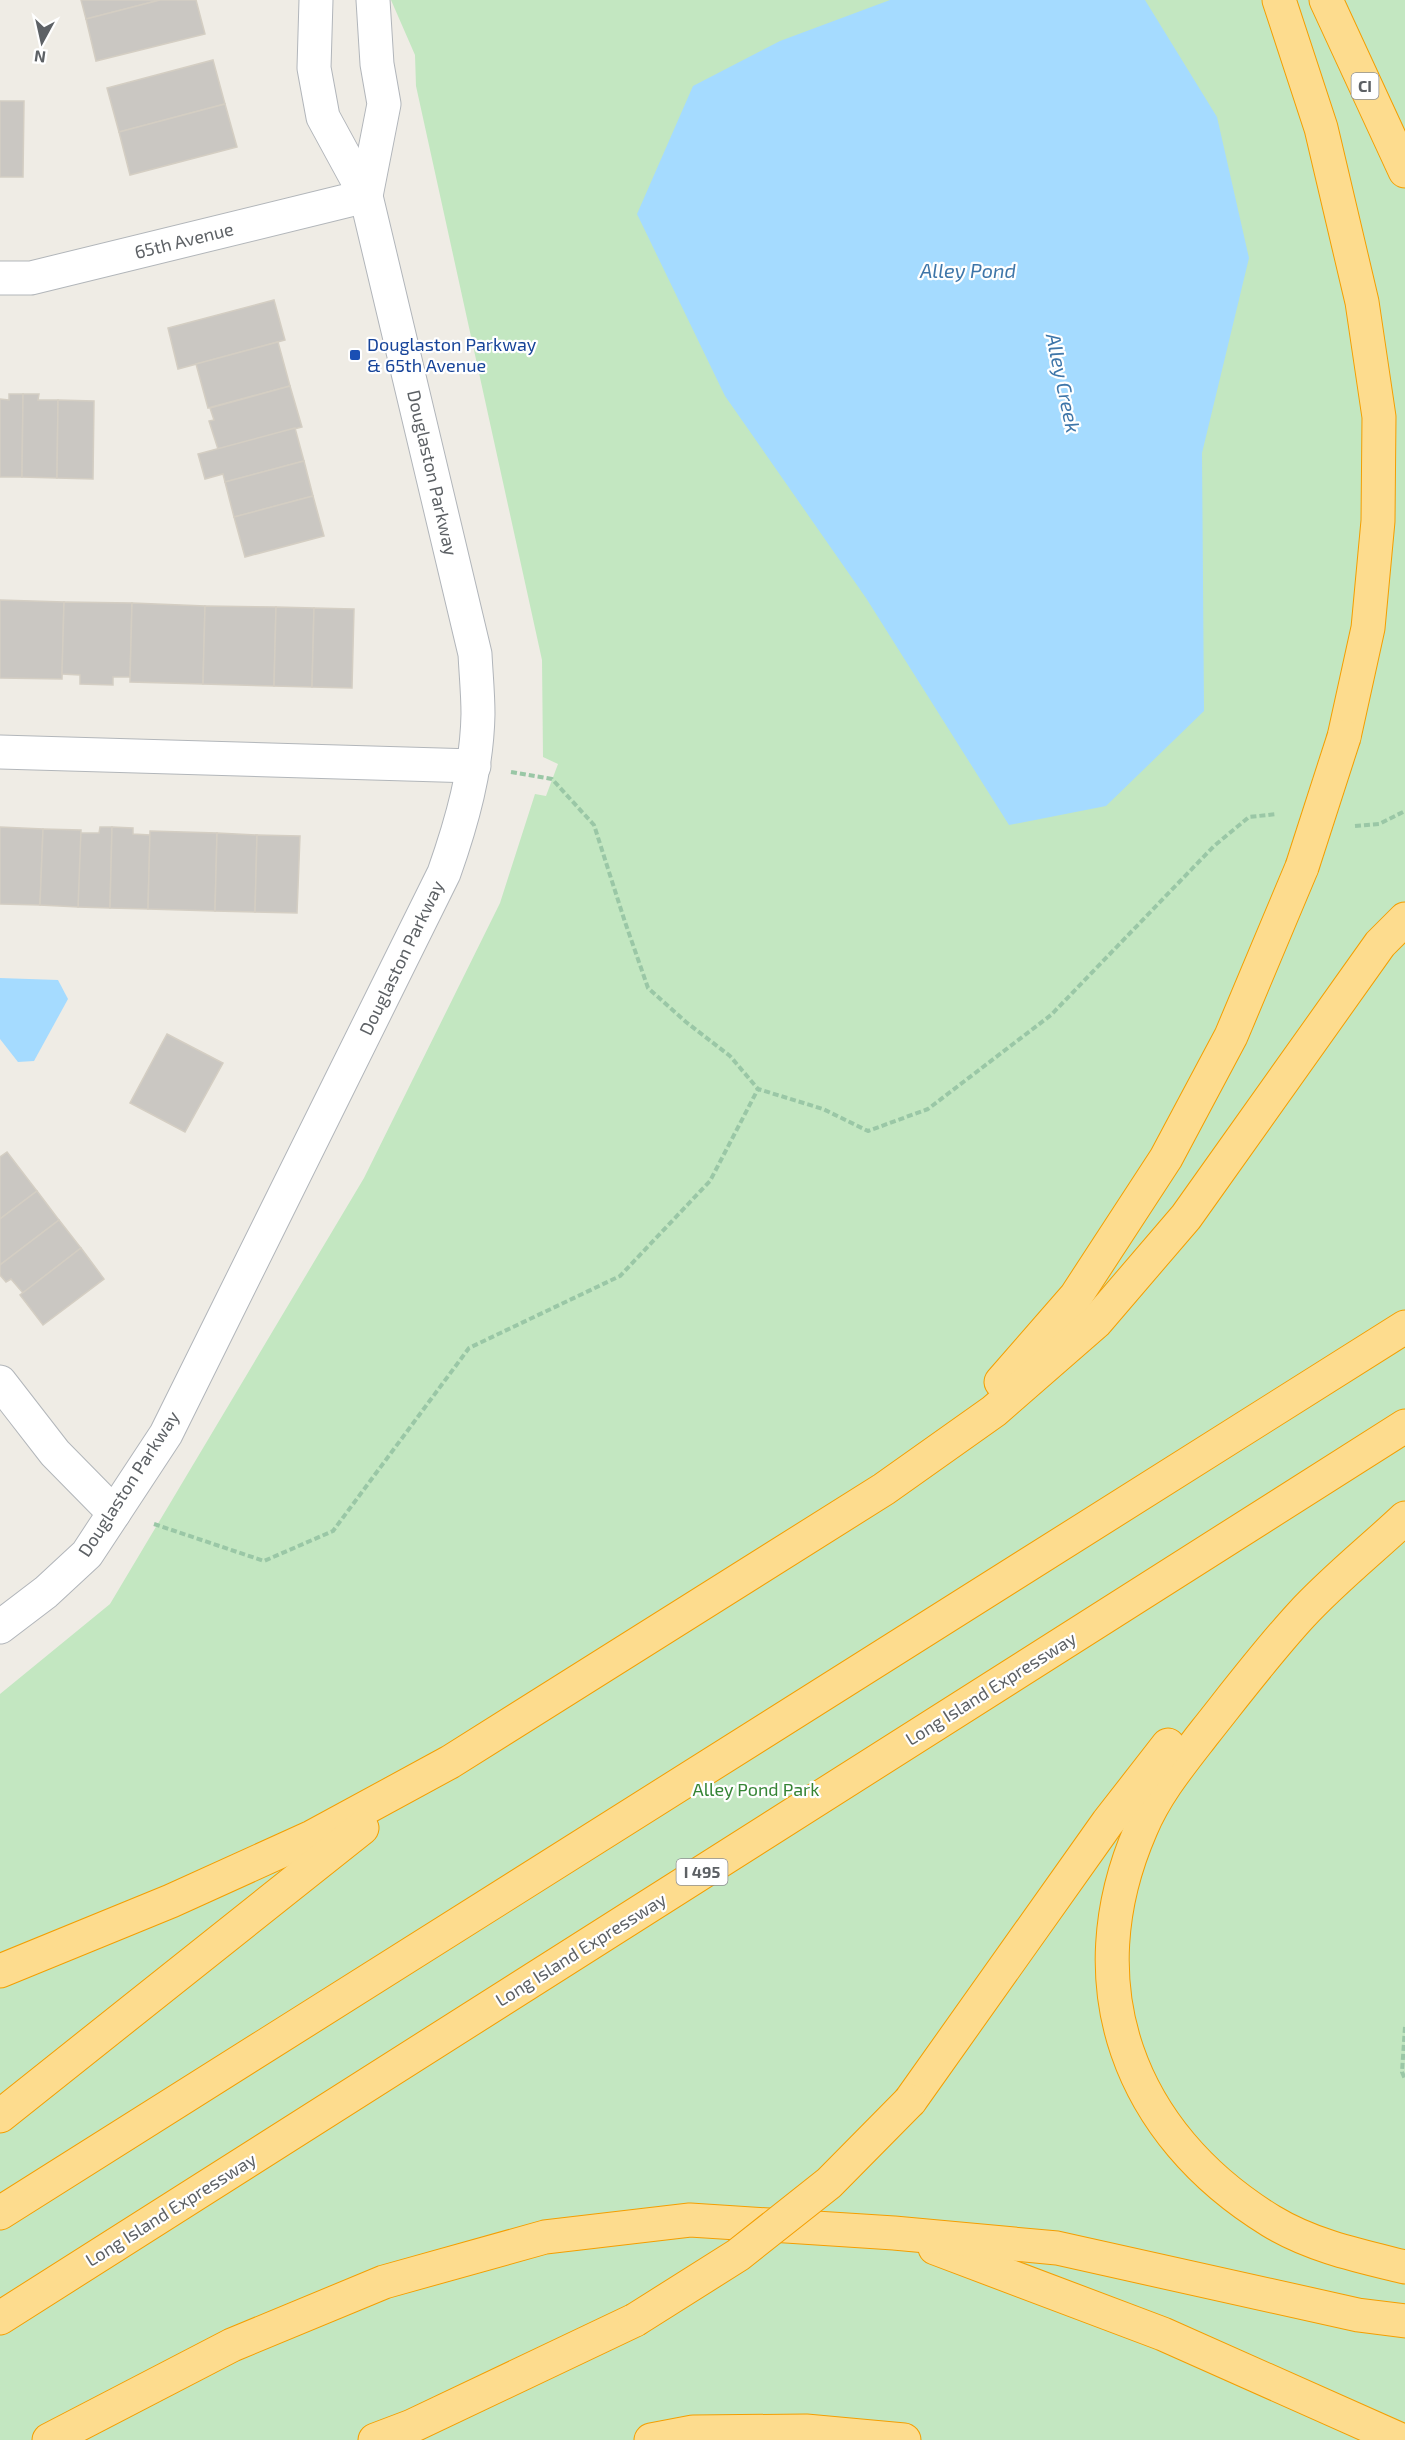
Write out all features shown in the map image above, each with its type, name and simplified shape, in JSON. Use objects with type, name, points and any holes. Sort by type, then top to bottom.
[{"type":"highway","points":[[884,1489],[993,1392],[1076,1296],[1166,1158],[1231,1036],[1302,867],[1344,737],[1368,628],[1378,521],[1379,417],[1362,302],[1321,128],[1279,0]]},
{"type":"highway","name":"CI","points":[[1326,0],[1405,171]]},
{"type":"highway","points":[[0,1971],[171,1902],[301,1842],[450,1762],[884,1489],[994,1410],[1096,1322],[1186,1217],[1380,944],[1405,919]]},
{"type":"highway","points":[[0,2213],[1405,1327]]},
{"type":"highway","name":"Long Island Expressway","points":[[0,2318],[1405,1426]]},
{"type":"highway","points":[[375,2440],[412,2426],[635,2320],[738,2255],[828,2183],[910,2101],[1108,1822],[1201,1705],[1271,1631],[1356,1554],[1405,1516]]},
{"type":"highway","points":[[1405,1516],[1302,1613],[1164,1786],[1141,1828],[1121,1885],[1114,1935],[1114,1980],[1120,2034],[1136,2074],[1162,2122],[1190,2157],[1230,2193],[1273,2223],[1330,2248],[1405,2267]]},
{"type":"highway","points":[[0,2116],[339,1845],[450,1762]]},
{"type":"highway","points":[[49,2440],[232,2345],[384,2282],[545,2237],[690,2220],[894,2233],[1057,2248],[1358,2315],[1405,2320]]},
{"type":"highway","points":[[894,2233],[1163,2334],[1401,2440]]},
{"type":"highway","points":[[651,2440],[693,2432],[806,2430],[904,2440]]},
{"type":"main road","name":"Douglaston Parkway","points":[[296,0],[314,42]]},
{"type":"main road","name":"Douglaston Parkway","points":[[0,1627],[46,1592],[87,1554],[166,1434],[444,873],[461,825],[474,766],[478,715],[475,654],[366,196],[322,117],[314,68],[316,0]]},
{"type":"main road","name":"Douglaston Parkway","points":[[366,196],[384,104],[377,64],[373,0]]},
{"type":"main road","name":"65th Avenue","points":[[0,278],[31,279],[366,196]]},
{"type":"main road","points":[[0,752],[474,766]]},
{"type":"main road","points":[[0,1382],[55,1453],[114,1513]]},
{"type":"path","points":[[474,766],[552,779],[594,825],[648,988],[686,1022],[730,1056],[758,1089],[824,1109],[868,1131],[928,1109],[1051,1015],[1214,846],[1249,817],[1282,814]]},
{"type":"path","points":[[1346,827],[1379,824],[1405,811]]},
{"type":"path","points":[[114,1513],[171,1528],[264,1561],[333,1531],[469,1348],[620,1276],[710,1181],[758,1089]]},
{"type":"path","points":[[1405,2027],[1402,2072],[1405,2079]]},
{"type":"green space","name":"Alley Pond Park","points":[[391,0],[1405,0],[1405,2440],[0,2440],[0,1694],[110,1604],[364,1178],[500,903],[535,794],[546,796],[558,764],[543,757],[542,660],[416,86],[415,55]]},
{"type":"water","name":"Alley Pond","points":[[890,0],[1145,0],[1217,117],[1249,258],[1202,453],[1204,711],[1106,806],[1009,825],[866,598],[725,396],[637,214],[693,86],[780,41]]},
{"type":"water","points":[[0,978],[58,980],[68,999],[34,1061],[18,1062],[0,1039]]},
{"type":"building","points":[[81,0],[160,0],[86,19]]},
{"type":"building","points":[[160,0],[196,0],[205,34],[96,61],[86,19]]},
{"type":"building","points":[[213,60],[225,104],[119,132],[107,88]]},
{"type":"building","points":[[0,101],[24,101],[23,177],[0,177]]},
{"type":"building","points":[[225,104],[237,147],[130,175],[119,132]]},
{"type":"building","points":[[274,300],[285,340],[178,369],[168,328]]},
{"type":"building","points":[[278,342],[290,386],[208,408],[196,364]]},
{"type":"building","points":[[290,386],[302,427],[218,449],[209,421],[214,420],[210,408]]},
{"type":"building","points":[[9,394],[23,394],[22,477],[0,477],[0,399],[9,400]]},
{"type":"building","points":[[23,394],[39,394],[38,400],[58,400],[57,478],[22,477]]},
{"type":"building","points":[[58,400],[94,401],[93,479],[57,478]]},
{"type":"building","points":[[295,428],[304,461],[225,482],[223,474],[205,479],[198,454]]},
{"type":"building","points":[[304,461],[313,496],[234,517],[225,482]]},
{"type":"building","points":[[313,496],[324,536],[245,557],[234,517]]},
{"type":"building","points":[[0,600],[64,602],[62,679],[0,678]]},
{"type":"building","points":[[64,602],[132,603],[130,677],[113,677],[113,685],[80,684],[80,675],[62,674]]},
{"type":"building","points":[[132,603],[205,606],[203,684],[130,682]]},
{"type":"building","points":[[205,606],[276,607],[274,686],[203,684]]},
{"type":"building","points":[[276,607],[314,608],[312,687],[274,686]]},
{"type":"building","points":[[314,608],[354,609],[352,688],[312,687]]},
{"type":"building","points":[[0,827],[43,829],[40,905],[0,904]]},
{"type":"building","points":[[100,827],[112,827],[110,908],[78,907],[80,833],[99,833]]},
{"type":"building","points":[[112,827],[133,828],[133,834],[150,835],[148,909],[110,908]]},
{"type":"building","points":[[43,829],[81,830],[78,907],[40,905]]},
{"type":"building","points":[[150,831],[217,833],[215,911],[148,909]]},
{"type":"building","points":[[217,833],[257,835],[255,912],[215,911]]},
{"type":"building","points":[[257,835],[300,836],[297,913],[255,912]]},
{"type":"building","points":[[167,1034],[223,1063],[185,1132],[130,1103]]},
{"type":"building","points":[[7,1152],[37,1191],[0,1219],[0,1157]]},
{"type":"building","points":[[37,1191],[59,1220],[0,1265],[0,1219]]},
{"type":"building","points":[[59,1220],[81,1248],[23,1293],[11,1279],[6,1282],[0,1275],[0,1265]]},
{"type":"building","points":[[81,1248],[104,1279],[43,1325],[20,1295]]},
{"type":"place","name":"Douglaston Parkway & 65th Avenue","points":[[355,355]]},
{"type":"water label","name":"Alley Creek","points":[[1063,383]]}]
